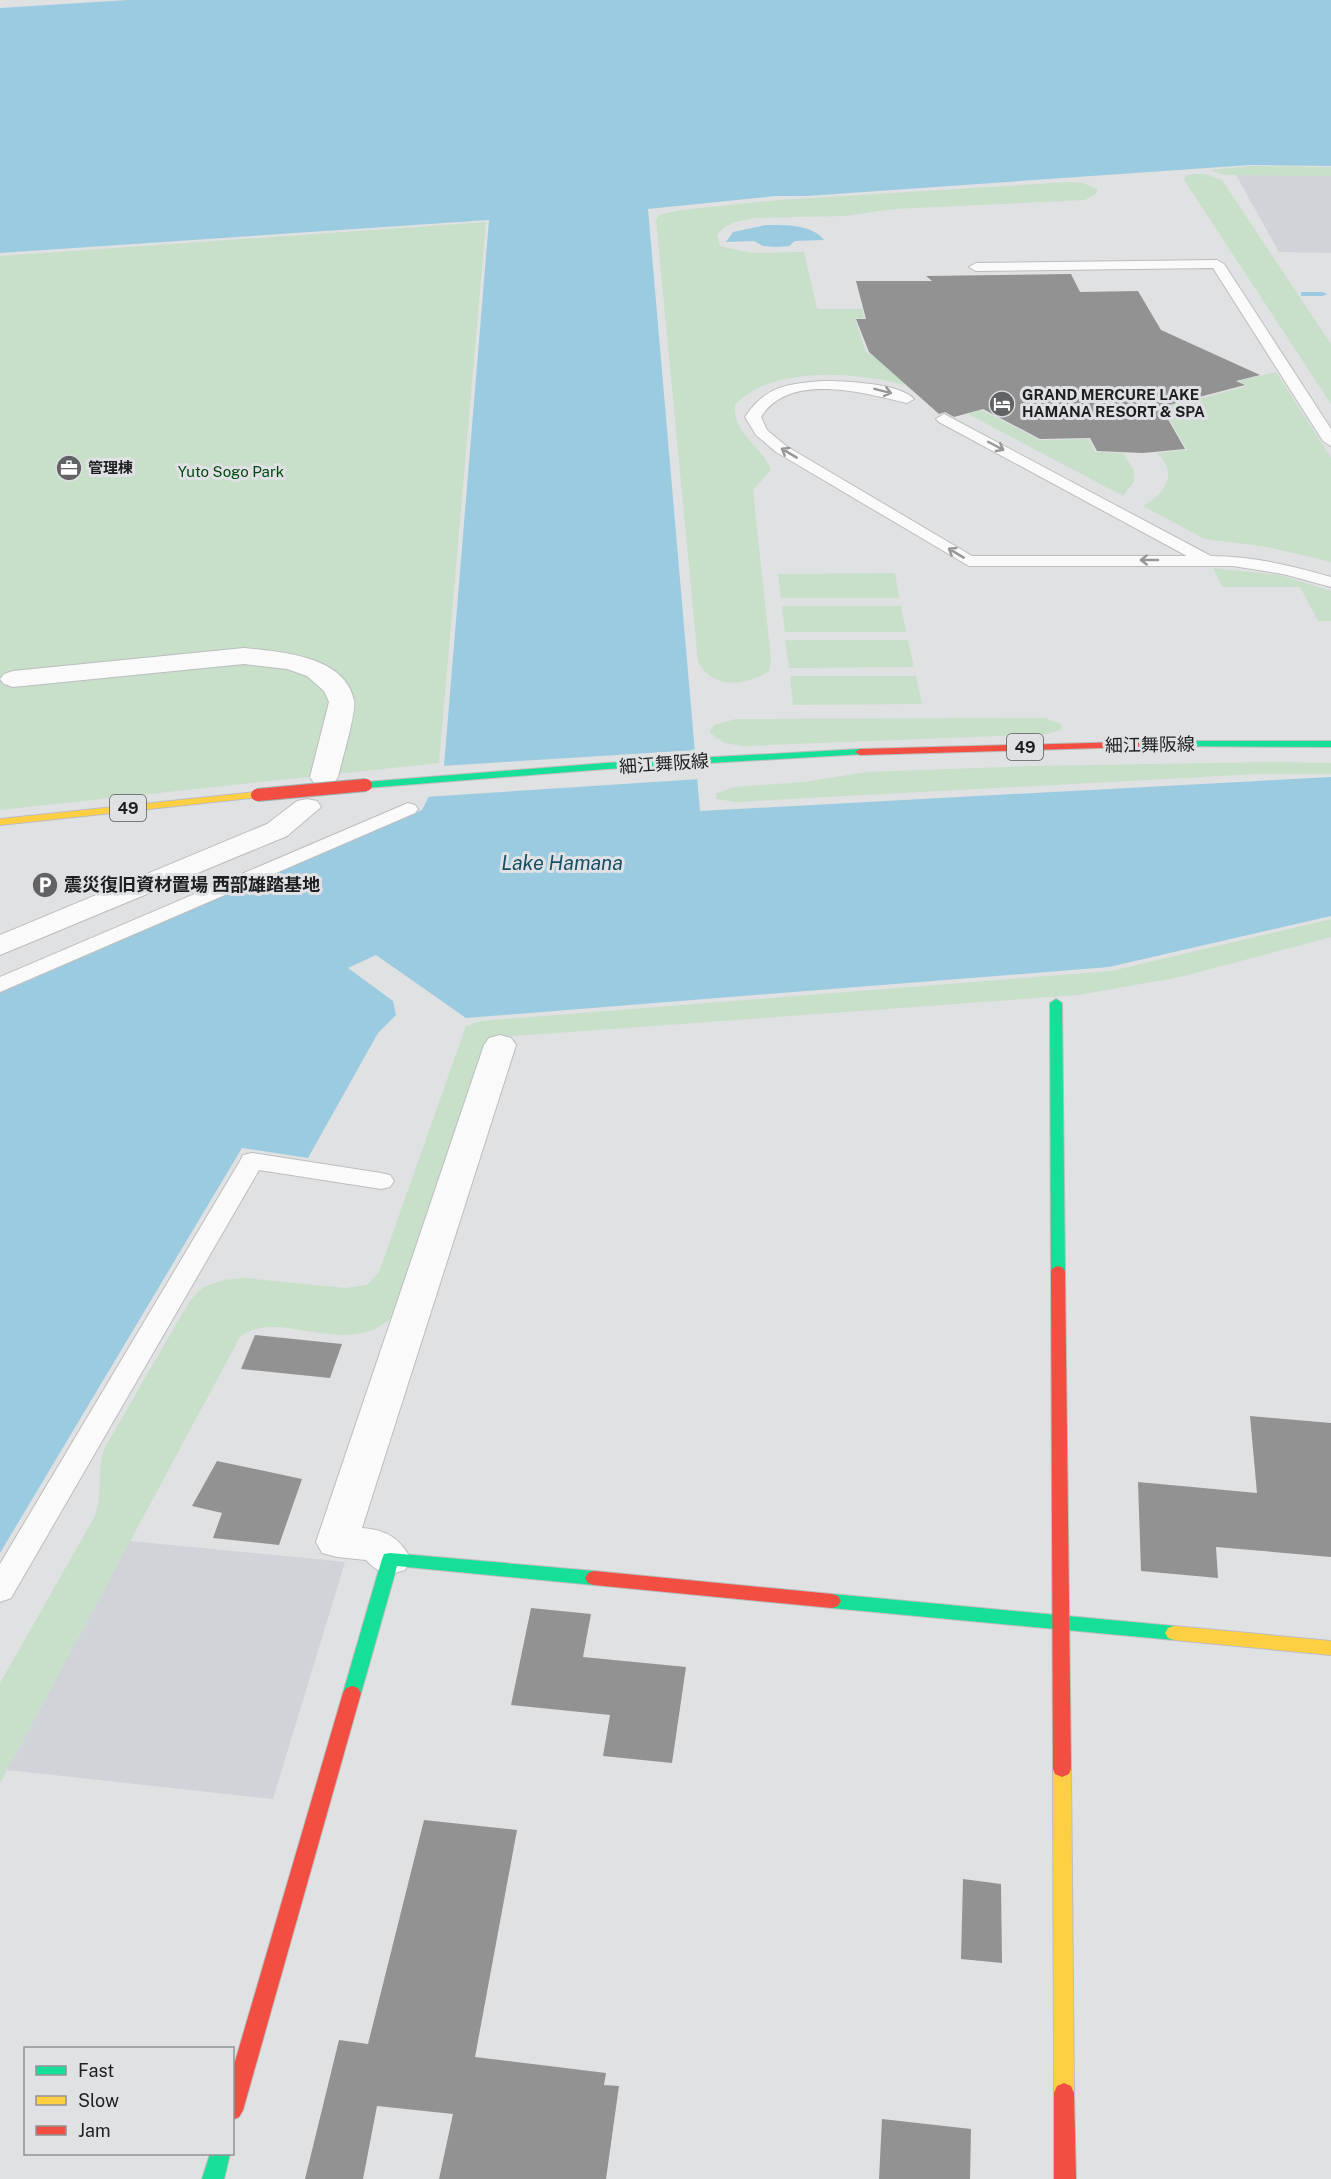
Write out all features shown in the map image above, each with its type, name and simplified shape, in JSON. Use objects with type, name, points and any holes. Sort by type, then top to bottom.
[{"type":"street","points":[[7,680],[244,656],[270,658],[306,666],[331,681],[339,691],[342,702],[324,777]]},
{"type":"street","name":"細江舞阪線","points":[[0,822],[366,785],[720,760],[1025,747],[1331,744]]},
{"type":"street","points":[[0,946],[277,830],[307,807]]},
{"type":"street","points":[[1056,1003],[1065,2179]]},
{"type":"street","points":[[500,1045],[337,1542],[377,1545],[390,1559],[1331,1647]]},
{"type":"street","points":[[234,2103],[390,1559]]},
{"type":"street","points":[[213,2179],[220,2155]]},
{"type":"lane","points":[[976,267],[1217,264],[1331,441]]},
{"type":"lane","points":[[907,399],[881,390],[862,387],[804,387],[772,396],[755,409],[753,417],[761,432],[781,449],[969,561],[1207,560],[1268,566],[1331,582]]},
{"type":"lane","points":[[944,419],[1207,560]]},
{"type":"lane","points":[[0,985],[408,809]]},
{"type":"lane","points":[[0,1590],[252,1161],[381,1181]]},
{"type":"shaded area","points":[[1236,175],[1331,176],[1331,253],[1279,252]]},
{"type":"shaded area","points":[[130,1541],[345,1562],[273,1799],[7,1770]]},
{"type":"green space","points":[[1250,166],[1331,167],[1331,176],[1225,175],[1210,170]]},
{"type":"green space","points":[[1205,174],[1222,180],[1331,344],[1331,404],[1184,180],[1185,176]]},
{"type":"green space","points":[[1083,183],[1097,189],[1097,193],[1085,200],[893,209],[845,216],[755,218],[735,222],[723,228],[717,235],[720,246],[751,253],[804,252],[817,309],[862,309],[864,318],[855,319],[866,352],[907,376],[915,388],[895,382],[847,375],[796,377],[772,382],[752,392],[735,405],[738,424],[771,470],[753,490],[771,660],[769,671],[750,680],[730,682],[712,677],[698,661],[656,220],[659,215],[681,210],[779,200]]},
{"type":"green space","name":"Yuto Sogo Park","points":[[486,222],[439,763],[0,810],[0,256]]},
{"type":"green space","points":[[1276,372],[1331,458],[1331,562],[1268,547],[1205,539],[1143,506],[1158,496],[1168,476],[1164,461],[1157,453],[1187,450],[1155,393],[1179,404],[1247,386],[1239,381]]},
{"type":"green space","points":[[972,405],[1040,440],[1089,439],[1095,452],[1123,453],[1134,470],[1134,482],[1123,496],[968,414],[977,411],[968,406]]},
{"type":"green space","points":[[1213,568],[1280,575],[1331,591],[1331,621],[1318,621],[1300,587],[1222,587]]},
{"type":"green space","points":[[895,573],[899,598],[781,598],[778,574]]},
{"type":"green space","points":[[782,606],[901,606],[906,632],[785,632]]},
{"type":"green space","points":[[785,640],[908,640],[914,667],[789,668]]},
{"type":"green space","points":[[790,676],[916,676],[922,704],[793,705]]},
{"type":"green space","points":[[1045,718],[1061,724],[1062,729],[1048,734],[743,746],[724,743],[709,732],[714,725],[736,719]]},
{"type":"green space","points":[[1331,763],[1331,774],[1258,774],[736,802],[716,799],[716,794],[733,787],[804,782],[867,772],[1032,766]]},
{"type":"green space","points":[[1331,919],[1331,937],[1180,977],[1078,995],[502,1037],[397,1312],[378,1327],[358,1334],[337,1335],[275,1327],[256,1329],[240,1337],[0,1783],[0,1683],[95,1516],[104,1449],[189,1302],[203,1287],[224,1280],[245,1278],[345,1288],[367,1285],[379,1272],[466,1026],[481,1021],[1111,971]]},
{"type":"water","name":"Lake Hamana","points":[[128,0],[1331,0],[1331,166],[1250,165],[807,196],[776,196],[648,209],[700,811],[1331,777],[1331,916],[1109,967],[466,1018],[376,955],[348,968],[393,1001],[396,1015],[378,1033],[308,1158],[242,1148],[0,1553],[0,993],[422,810],[444,766],[489,220],[0,253],[0,8]]},
{"type":"water","points":[[766,225],[805,228],[824,240],[795,241],[789,246],[776,247],[763,246],[754,241],[726,242],[733,232]]},
{"type":"pier","points":[[697,750],[700,779],[425,797],[441,766]]},
{"type":"building","points":[[1071,274],[1080,292],[1138,291],[1161,330],[1260,375],[1236,381],[1245,385],[1161,407],[1185,449],[1143,453],[1097,451],[1090,438],[1040,439],[983,409],[954,417],[945,412],[939,414],[869,352],[856,319],[866,319],[856,281],[932,281],[926,276]]},
{"type":"building","points":[[255,1335],[342,1344],[330,1378],[241,1369]]},
{"type":"building","points":[[1250,1416],[1331,1423],[1331,1557],[1216,1547],[1218,1578],[1141,1571],[1138,1482],[1257,1493]]},
{"type":"building","points":[[217,1461],[302,1479],[279,1545],[213,1538],[222,1513],[192,1506]]},
{"type":"building","points":[[531,1608],[591,1614],[583,1657],[686,1667],[672,1763],[603,1756],[610,1715],[511,1705]]},
{"type":"building","points":[[424,1820],[517,1830],[475,2057],[606,2073],[604,2085],[619,2086],[606,2179],[439,2179],[453,2114],[377,2106],[363,2179],[305,2179],[339,2040],[368,2044]]},
{"type":"building","points":[[963,1879],[1001,1884],[1002,1963],[961,1959]]},
{"type":"building","points":[[882,2119],[971,2129],[970,2179],[879,2179]]},
{"type":"waterway","points":[[1304,294],[1323,294]]},
{"type":"traffic: fast","points":[[1164,744],[1331,744]]},
{"type":"traffic: fast","points":[[366,785],[606,766],[860,752]]},
{"type":"traffic: fast","points":[[1056,1003],[1058,1271]]},
{"type":"traffic: fast","points":[[352,1693],[390,1559],[594,1578]]},
{"type":"traffic: fast","points":[[832,1601],[1174,1633]]},
{"type":"traffic: fast","points":[[213,2179],[220,2155]]},
{"type":"traffic: slow","points":[[0,822],[257,795]]},
{"type":"traffic: slow","points":[[1174,1633],[1331,1648]]},
{"type":"traffic: slow","points":[[1062,1769],[1064,2093]]},
{"type":"traffic: jam","points":[[860,752],[1164,744]]},
{"type":"traffic: jam","points":[[257,795],[366,785]]},
{"type":"traffic: jam","points":[[1058,1271],[1062,1769]]},
{"type":"traffic: jam","points":[[594,1578],[832,1601]]},
{"type":"traffic: jam","points":[[234,2103],[352,1693]]},
{"type":"traffic: jam","points":[[1064,2093],[1065,2179]]},
{"type":"place","name":"GRAND MERCURE LAKE HAMANA RESORT & SPA","points":[[1002,404]]},
{"type":"place","name":"管理棟","points":[[69,468]]},
{"type":"place","name":"震災復旧資材置場 西部雄踏基地","points":[[45,885]]}]
